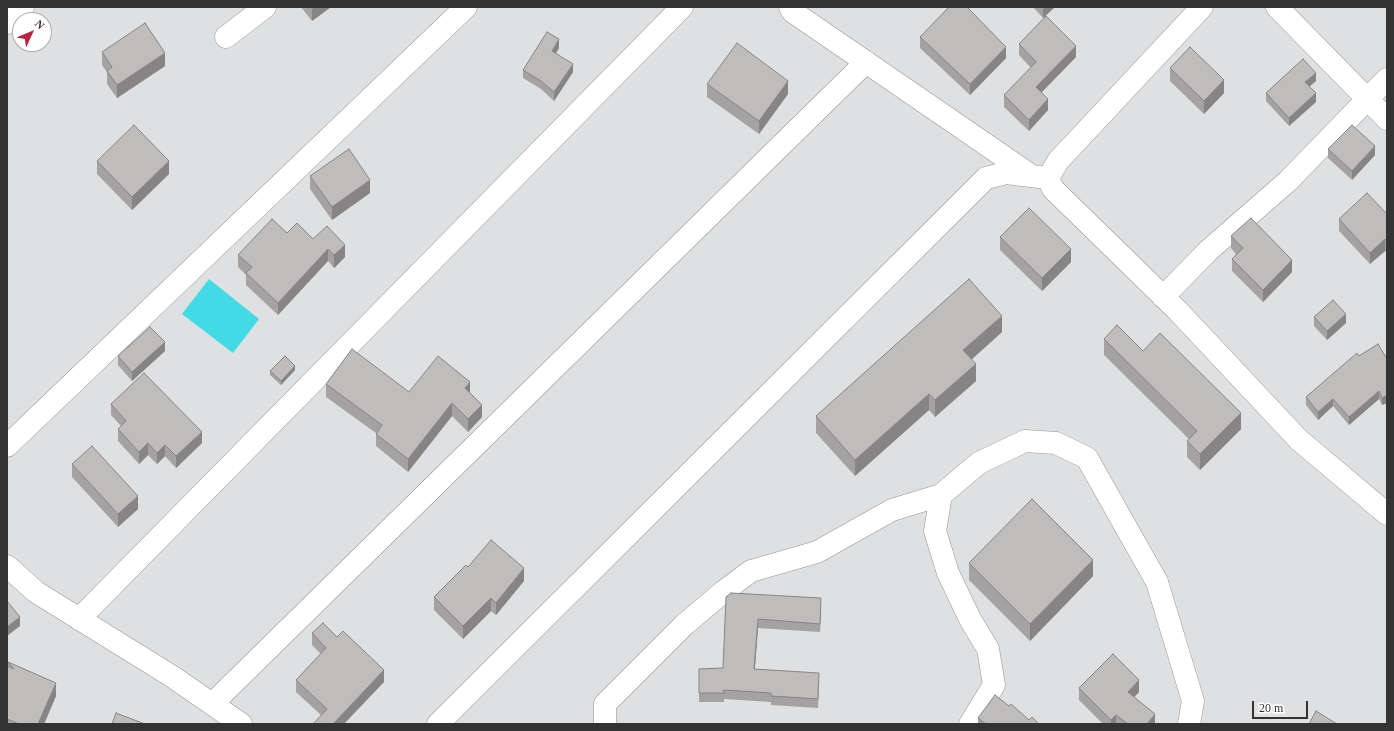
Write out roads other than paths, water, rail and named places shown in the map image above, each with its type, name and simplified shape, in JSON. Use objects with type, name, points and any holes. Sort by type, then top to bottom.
[{"type":"street","points":[[7,23],[23,7]]},
{"type":"street","points":[[226,37],[265,7]]},
{"type":"street","points":[[7,446],[466,7]]},
{"type":"street","points":[[79,619],[682,7]]},
{"type":"street","points":[[790,7],[793,12],[866,62],[1041,178],[1163,297],[1299,440],[1387,514]]},
{"type":"street","points":[[1041,178],[1202,7]]},
{"type":"street","points":[[1277,7],[1387,119]]},
{"type":"street","points":[[212,704],[866,62]]},
{"type":"street","points":[[1163,297],[1209,250],[1288,181],[1387,79]]},
{"type":"street","points":[[438,724],[986,178],[1006,173],[1041,178]]},
{"type":"street","points":[[605,724],[605,704],[684,625],[722,592],[751,571],[816,552],[892,510],[941,494],[979,463],[1025,441],[1056,443],[1087,458],[1157,582],[1193,701],[1189,724]]},
{"type":"street","points":[[941,494],[935,531],[948,574],[970,619],[988,649],[994,685],[970,724]]},
{"type":"street","points":[[7,566],[36,592],[173,677],[241,724]]},
{"type":"water","points":[[209,279],[259,319],[233,353],[182,314]]}]
